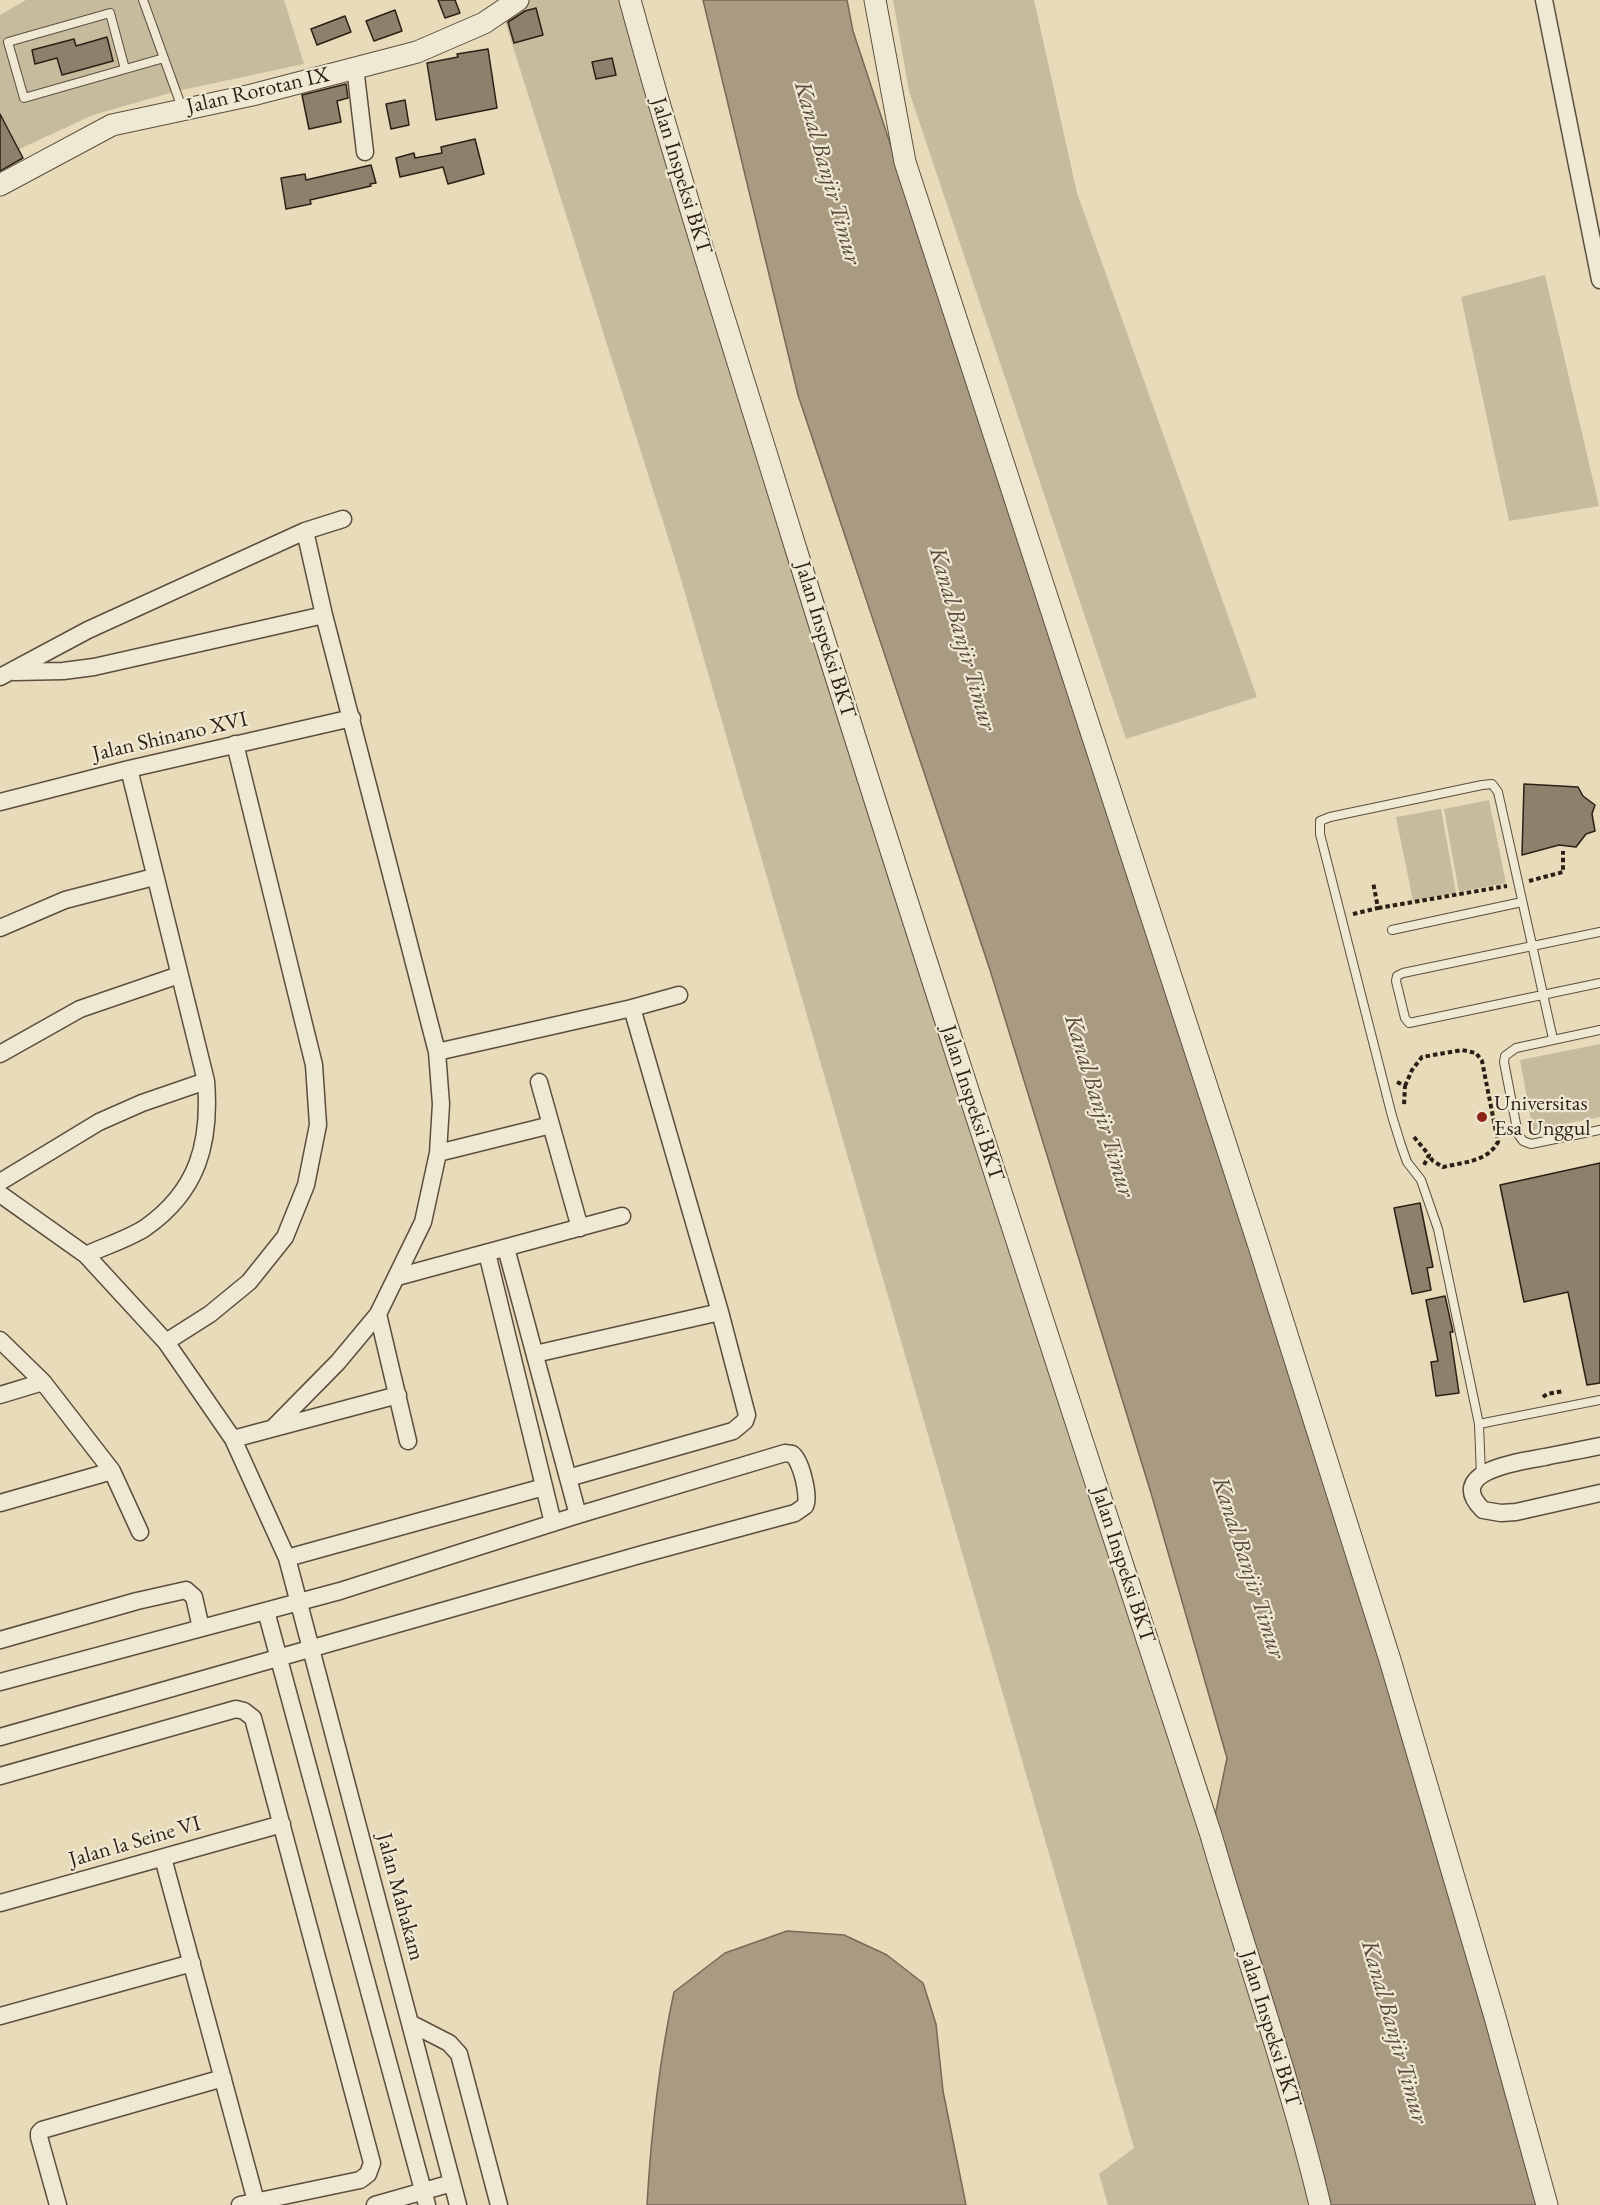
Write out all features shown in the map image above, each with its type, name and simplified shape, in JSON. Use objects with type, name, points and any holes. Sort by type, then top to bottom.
[{"type":"street","name":"Jalan Rorotan IX","points":[[0,185],[110,126],[252,95],[417,52],[484,23],[518,0]]},
{"type":"street","name":"Jalan Inspeksi BKT","points":[[630,0],[670,144],[854,735],[990,1160],[1211,1835],[1234,1915],[1283,2066],[1320,2205]]},
{"type":"street","points":[[874,0],[905,162],[1258,1244],[1390,1660],[1547,2205]]},
{"type":"street","points":[[1545,0],[1600,280]]},
{"type":"street","points":[[355,67],[365,152]]},
{"type":"street","points":[[5,674],[88,630],[305,531],[343,519]]},
{"type":"street","points":[[274,1427],[338,1362],[378,1314],[398,1277],[423,1222],[438,1153],[441,1104],[436,1052],[324,615],[305,531]]},
{"type":"street","points":[[5,674],[94,667],[324,615]]},
{"type":"street","name":"Jalan Shinano XVI","points":[[0,802],[129,769],[352,718]]},
{"type":"street","points":[[166,1342],[210,1314],[249,1282],[285,1237],[306,1185],[318,1125],[314,1065],[234,744]]},
{"type":"street","points":[[86,1255],[144,1228],[179,1199],[200,1160],[208,1112],[206,1081],[129,769]]},
{"type":"street","points":[[0,927],[65,900],[154,877]]},
{"type":"street","points":[[0,1054],[80,1009],[178,975]]},
{"type":"street","points":[[436,1052],[680,995]]},
{"type":"street","points":[[287,1558],[566,1471],[733,1431],[745,1421],[746,1408],[720,1312],[632,1008]]},
{"type":"street","points":[[0,1182],[99,1122],[142,1103],[206,1081]]},
{"type":"street","points":[[539,1082],[580,1228]]},
{"type":"street","points":[[438,1153],[551,1125]]},
{"type":"street","name":"Jalan Mahakam","points":[[0,1194],[86,1255],[166,1342],[233,1439],[287,1558],[458,2205]]},
{"type":"street","points":[[398,1277],[621,1216]]},
{"type":"street","points":[[506,1248],[578,1515]]},
{"type":"street","points":[[487,1253],[553,1523]]},
{"type":"street","points":[[535,1354],[720,1312]]},
{"type":"street","points":[[378,1314],[408,1441]]},
{"type":"street","points":[[0,1340],[43,1382],[112,1471],[140,1532]]},
{"type":"street","points":[[0,1395],[43,1382]]},
{"type":"street","points":[[233,1439],[398,1395]]},
{"type":"street","points":[[1600,1446],[1496,1467],[1481,1475],[1475,1482],[1473,1491],[1479,1505],[1489,1512],[1516,1512],[1600,1493]]},
{"type":"street","points":[[0,1682],[340,1591],[578,1515],[788,1453],[796,1456],[798,1460],[808,1496],[805,1506],[795,1513],[632,1557],[0,1737]]},
{"type":"street","points":[[0,1503],[112,1471]]},
{"type":"street","points":[[0,1640],[137,1601],[186,1590],[194,1597],[201,1628]]},
{"type":"street","points":[[266,1611],[426,2198]]},
{"type":"street","points":[[0,1776],[236,1709],[249,1714],[255,1723],[372,2163],[368,2174],[360,2180],[251,2204],[223,2078],[163,1858]]},
{"type":"street","name":"Jalan la Seine VI","points":[[0,1903],[282,1824]]},
{"type":"street","points":[[0,2016],[192,1963]]},
{"type":"street","points":[[410,2024],[449,2043],[459,2054],[499,2205]]},
{"type":"street","points":[[58,2205],[39,2137],[42,2130],[223,2078]]},
{"type":"street","points":[[375,2205],[426,2198],[452,2183]]},
{"type":"lane","points":[[143,0],[182,109]]},
{"type":"lane","points":[[125,69],[110,14],[8,42],[24,98],[164,58]]},
{"type":"lane","points":[[1481,1475],[1479,1424],[1438,1229],[1421,1180],[1407,1162],[1392,1116],[1320,834],[1320,821],[1330,817],[1492,784],[1498,792],[1553,1039]]},
{"type":"lane","points":[[1392,930],[1522,902]]},
{"type":"lane","points":[[1600,932],[1403,973],[1397,976],[1396,981],[1405,1018],[1409,1023],[1600,983]]},
{"type":"lane","points":[[1600,1030],[1516,1048],[1505,1056],[1504,1062],[1518,1134],[1523,1141],[1531,1144],[1600,1130]]},
{"type":"lane","points":[[1479,1424],[1600,1400]]},
{"type":"path","points":[[1353,914],[1519,884],[1563,872],[1563,850]]},
{"type":"path","points":[[1373,882],[1378,908]]},
{"type":"path","points":[[1350,904],[1355,925]]},
{"type":"path","points":[[1404,1108],[1405,1086],[1412,1070],[1422,1057],[1462,1050],[1476,1053],[1482,1061],[1498,1142],[1494,1149],[1484,1158],[1443,1167],[1433,1161],[1409,1130]]},
{"type":"path","points":[[1395,1080],[1405,1086]]},
{"type":"path","points":[[1425,1170],[1428,1155]]},
{"type":"path","points":[[1535,1404],[1547,1394],[1569,1390]]},
{"type":"shaded area","points":[[26,0],[284,0],[304,64],[177,91],[93,115],[15,151],[0,120],[0,15]]},
{"type":"shaded area","points":[[518,0],[631,0],[1320,2205],[1108,2205],[1099,2174],[1134,2148],[678,569],[502,12]]},
{"type":"shaded area","points":[[893,0],[1034,0],[1077,193],[1257,697],[1126,739],[909,91]]},
{"type":"shaded area","points":[[1545,275],[1599,506],[1509,521],[1461,297]]},
{"type":"shaded area","points":[[1489,800],[1506,883],[1459,892],[1444,809]]},
{"type":"shaded area","points":[[1441,809],[1456,893],[1413,901],[1396,817]]},
{"type":"shaded area","points":[[1600,1044],[1600,1117],[1533,1130],[1520,1060]]},
{"type":"water","name":"Kanal Banjir Timur","points":[[703,0],[847,0],[853,31],[1279,1324],[1543,2205],[1319,2205],[1211,1835],[1227,1758],[1151,1493],[990,970],[798,395]]},
{"type":"water","points":[[787,1931],[844,1935],[887,1955],[923,1983],[936,2024],[943,2091],[966,2205],[647,2205],[656,2098],[674,1992],[725,1953]]},
{"type":"building","points":[[438,0],[455,0],[460,13],[445,18]]},
{"type":"building","points":[[536,8],[543,35],[514,43],[508,22],[525,11]]},
{"type":"building","points":[[395,10],[402,31],[374,41],[366,21]]},
{"type":"building","points":[[345,16],[351,32],[317,45],[311,29]]},
{"type":"building","points":[[107,37],[113,61],[62,75],[57,58],[35,64],[32,50],[74,39],[76,46]]},
{"type":"building","points":[[488,49],[497,108],[436,120],[427,63],[458,57],[457,54]]},
{"type":"building","points":[[612,58],[616,75],[596,79],[592,62]]},
{"type":"building","points":[[346,84],[348,98],[337,101],[341,122],[309,129],[302,95]]},
{"type":"building","points":[[405,100],[409,125],[391,129],[386,104]]},
{"type":"building","points":[[0,114],[23,158],[0,171]]},
{"type":"building","points":[[475,139],[484,174],[448,184],[443,167],[400,177],[396,158],[414,153],[415,158],[442,153],[441,147]]},
{"type":"building","points":[[371,165],[376,183],[370,184],[371,186],[310,200],[311,204],[286,209],[281,178],[305,174],[306,180]]},
{"type":"building","points":[[1524,784],[1578,787],[1583,796],[1595,805],[1592,814],[1595,831],[1586,834],[1576,847],[1559,845],[1522,855]]},
{"type":"building","points":[[1600,1163],[1600,1383],[1587,1385],[1568,1292],[1524,1302],[1500,1185]]},
{"type":"building","points":[[1420,1203],[1433,1267],[1427,1268],[1431,1290],[1412,1294],[1394,1208]]},
{"type":"building","points":[[1445,1296],[1453,1332],[1450,1332],[1459,1393],[1436,1396],[1431,1362],[1438,1361],[1426,1300]]},
{"type":"place","name":"Universitas Esa Unggul","points":[[1482,1117]]}]
